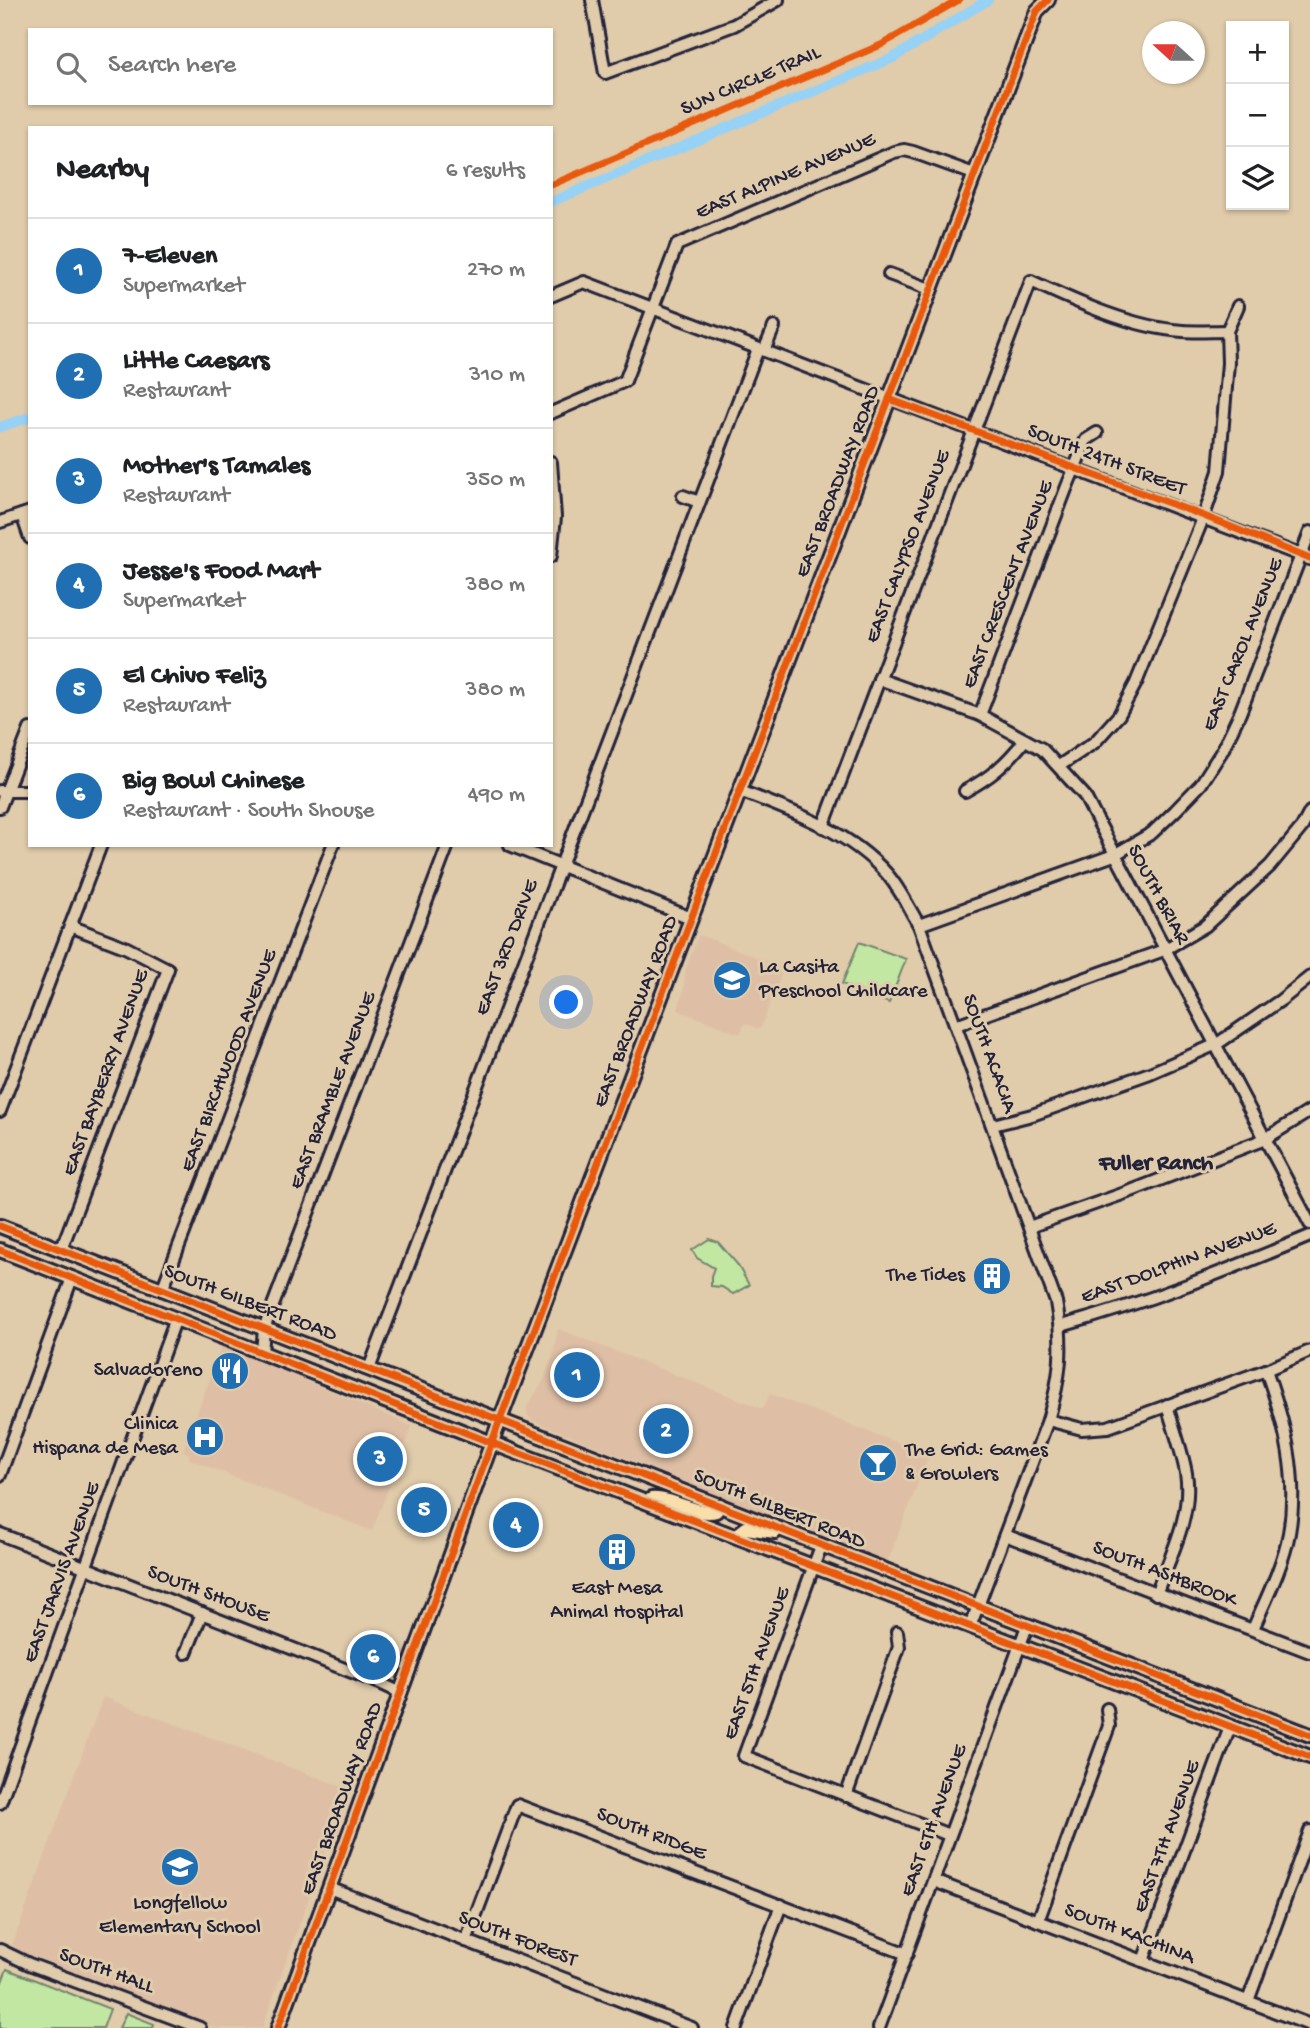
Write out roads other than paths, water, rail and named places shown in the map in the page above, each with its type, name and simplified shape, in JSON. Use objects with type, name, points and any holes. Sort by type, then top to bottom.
[{"type":"main road","name":"EAST BROADWAY ROAD","points":[[278,2028],[500,1420],[889,399],[1035,6],[1048,0]]},
{"type":"main road","name":"SOUTH GILBERT ROAD","points":[[0,1226],[1310,1735]]},
{"type":"main road","name":"SOUTH GILBERT ROAD","points":[[0,1250],[492,1443],[1310,1757]]},
{"type":"main road","points":[[643,1500],[660,1498],[709,1513],[716,1511],[720,1505]]},
{"type":"main road","points":[[737,1535],[746,1528],[786,1532]]},
{"type":"street","points":[[592,0],[605,73],[734,25],[778,0]]},
{"type":"street","name":"EAST ALPINE AVENUE","points":[[654,308],[677,245],[894,152],[913,152],[974,174]]},
{"type":"street","points":[[889,274],[930,289]]},
{"type":"street","name":"EAST CALYPSO AVENUE","points":[[823,827],[1031,281],[1069,299],[1143,324],[1181,331],[1227,331]]},
{"type":"street","name":"SOUTH 24TH STREET","points":[[553,295],[584,282],[1306,557]]},
{"type":"street","points":[[1059,766],[1096,742],[1119,715],[1136,683],[1204,516],[1219,471],[1228,363],[1227,331],[1238,306]]},
{"type":"street","points":[[553,412],[625,381],[654,308]]},
{"type":"street","name":"EAST 3RD DRIVE","points":[[369,1368],[699,502],[761,350],[774,327]]},
{"type":"street","name":"EAST CRESCENT AVENUE","points":[[980,715],[1086,440],[1097,433]]},
{"type":"street","points":[[553,490],[553,536]]},
{"type":"street","points":[[683,496],[699,502]]},
{"type":"street","points":[[0,522],[26,514]]},
{"type":"street","name":"EAST CAROL AVENUE","points":[[919,925],[1114,855],[1152,833],[1175,811],[1201,784],[1222,751],[1306,557],[1310,532]]},
{"type":"street","name":"SOUTH BRIAR","points":[[879,679],[980,715],[1042,749],[1084,795],[1310,1224]]},
{"type":"street","points":[[0,807],[3,791],[28,734]]},
{"type":"street","points":[[965,791],[989,778],[1010,759],[1025,740]]},
{"type":"street","points":[[3,791],[28,791]]},
{"type":"street","name":"SOUTH ACACIA","points":[[740,791],[823,827],[852,843],[880,867],[895,886],[919,925],[1056,1302],[1061,1326],[1061,1371],[1048,1420],[970,1627]]},
{"type":"street","points":[[956,1025],[1164,950],[1205,926],[1270,866],[1302,827],[1310,811]]},
{"type":"street","points":[[0,1111],[100,847]]},
{"type":"street","name":"EAST BIRCHWOOD AVENUE","points":[[162,1290],[332,847]]},
{"type":"street","name":"EAST BRAMBLE AVENUE","points":[[262,1352],[264,1329],[447,847]]},
{"type":"street","points":[[515,847],[691,918]]},
{"type":"street","name":"EAST BAYBERRY AVENUE","points":[[61,1250],[168,970],[125,947],[70,926]]},
{"type":"street","points":[[993,1125],[1032,1115],[1137,1077],[1217,1044],[1310,977]]},
{"type":"street","points":[[1030,1227],[1265,1139],[1310,1111]]},
{"type":"street","name":"EAST DOLPHIN AVENUE","points":[[1061,1326],[1106,1314],[1216,1275],[1310,1236]]},
{"type":"street","points":[[0,1475],[72,1278]]},
{"type":"street","name":"EAST JARVIS AVENUE","points":[[0,1803],[176,1318]]},
{"type":"street","points":[[1048,1420],[1082,1429],[1108,1427],[1266,1370],[1310,1351]]},
{"type":"street","points":[[1253,1629],[1289,1535],[1293,1490],[1283,1418],[1266,1370]]},
{"type":"street","points":[[1156,1594],[1179,1534],[1186,1502],[1186,1475],[1167,1405]]},
{"type":"street","name":"SOUTH SHOUSE","points":[[0,1534],[401,1693]]},
{"type":"street","name":"SOUTH ASHBROOK","points":[[1005,1535],[1310,1652]]},
{"type":"street","name":"EAST 5TH AVENUE","points":[[821,1546],[744,1756],[846,1796]]},
{"type":"street","points":[[186,1653],[202,1613]]},
{"type":"street","name":"EAST 6TH AVENUE","points":[[879,2028],[1027,1626]]},
{"type":"street","points":[[897,1632],[899,1647],[846,1796],[949,1835]]},
{"type":"street","points":[[1038,1921],[1109,1726],[1107,1709]]},
{"type":"street","name":"EAST 7TH AVENUE","points":[[1143,1961],[1230,1727]]},
{"type":"street","name":"SOUTH RIDGE","points":[[466,1941],[517,1805],[907,1954]]},
{"type":"street","points":[[1248,2001],[1310,1831]]},
{"type":"street","name":"SOUTH KACHINA","points":[[934,1881],[1310,2025]]},
{"type":"street","name":"SOUTH FOREST","points":[[329,1888],[692,2028]]},
{"type":"street","points":[[736,2028],[781,1905]]},
{"type":"street","name":"SOUTH HALL","points":[[0,1950],[29,1964],[200,2028]]},
{"type":"waterway","points":[[553,201],[893,58],[988,0]]},
{"type":"waterway","points":[[0,427],[28,418]]},
{"type":"place","name":"La Casita Preschool Childcare","points":[[732,980]]},
{"type":"place","name":"The Tides","points":[[992,1276]]},
{"type":"place","name":"Salvadoreno","points":[[230,1371]]},
{"type":"place","name":"7-Eleven","points":[[577,1375]]},
{"type":"place","name":"Little Caesars","points":[[666,1431]]},
{"type":"place","name":"Clinica Hispana de Mesa","points":[[205,1437]]},
{"type":"place","name":"Mother's Tamales","points":[[380,1459]]},
{"type":"place","name":"The Grid: Games & Growlers","points":[[878,1463]]},
{"type":"place","name":"El Chivo Feliz","points":[[424,1510]]},
{"type":"place","name":"Jesse's Food Mart","points":[[516,1525]]},
{"type":"place","name":"East Mesa Animal Hospital","points":[[617,1552]]},
{"type":"place","name":"Big Bowl Chinese","points":[[373,1657]]},
{"type":"place","name":"Longfellow Elementary School","points":[[180,1867]]},
{"type":"district","name":"Fuller Ranch","points":[[1156,1164]]}]
